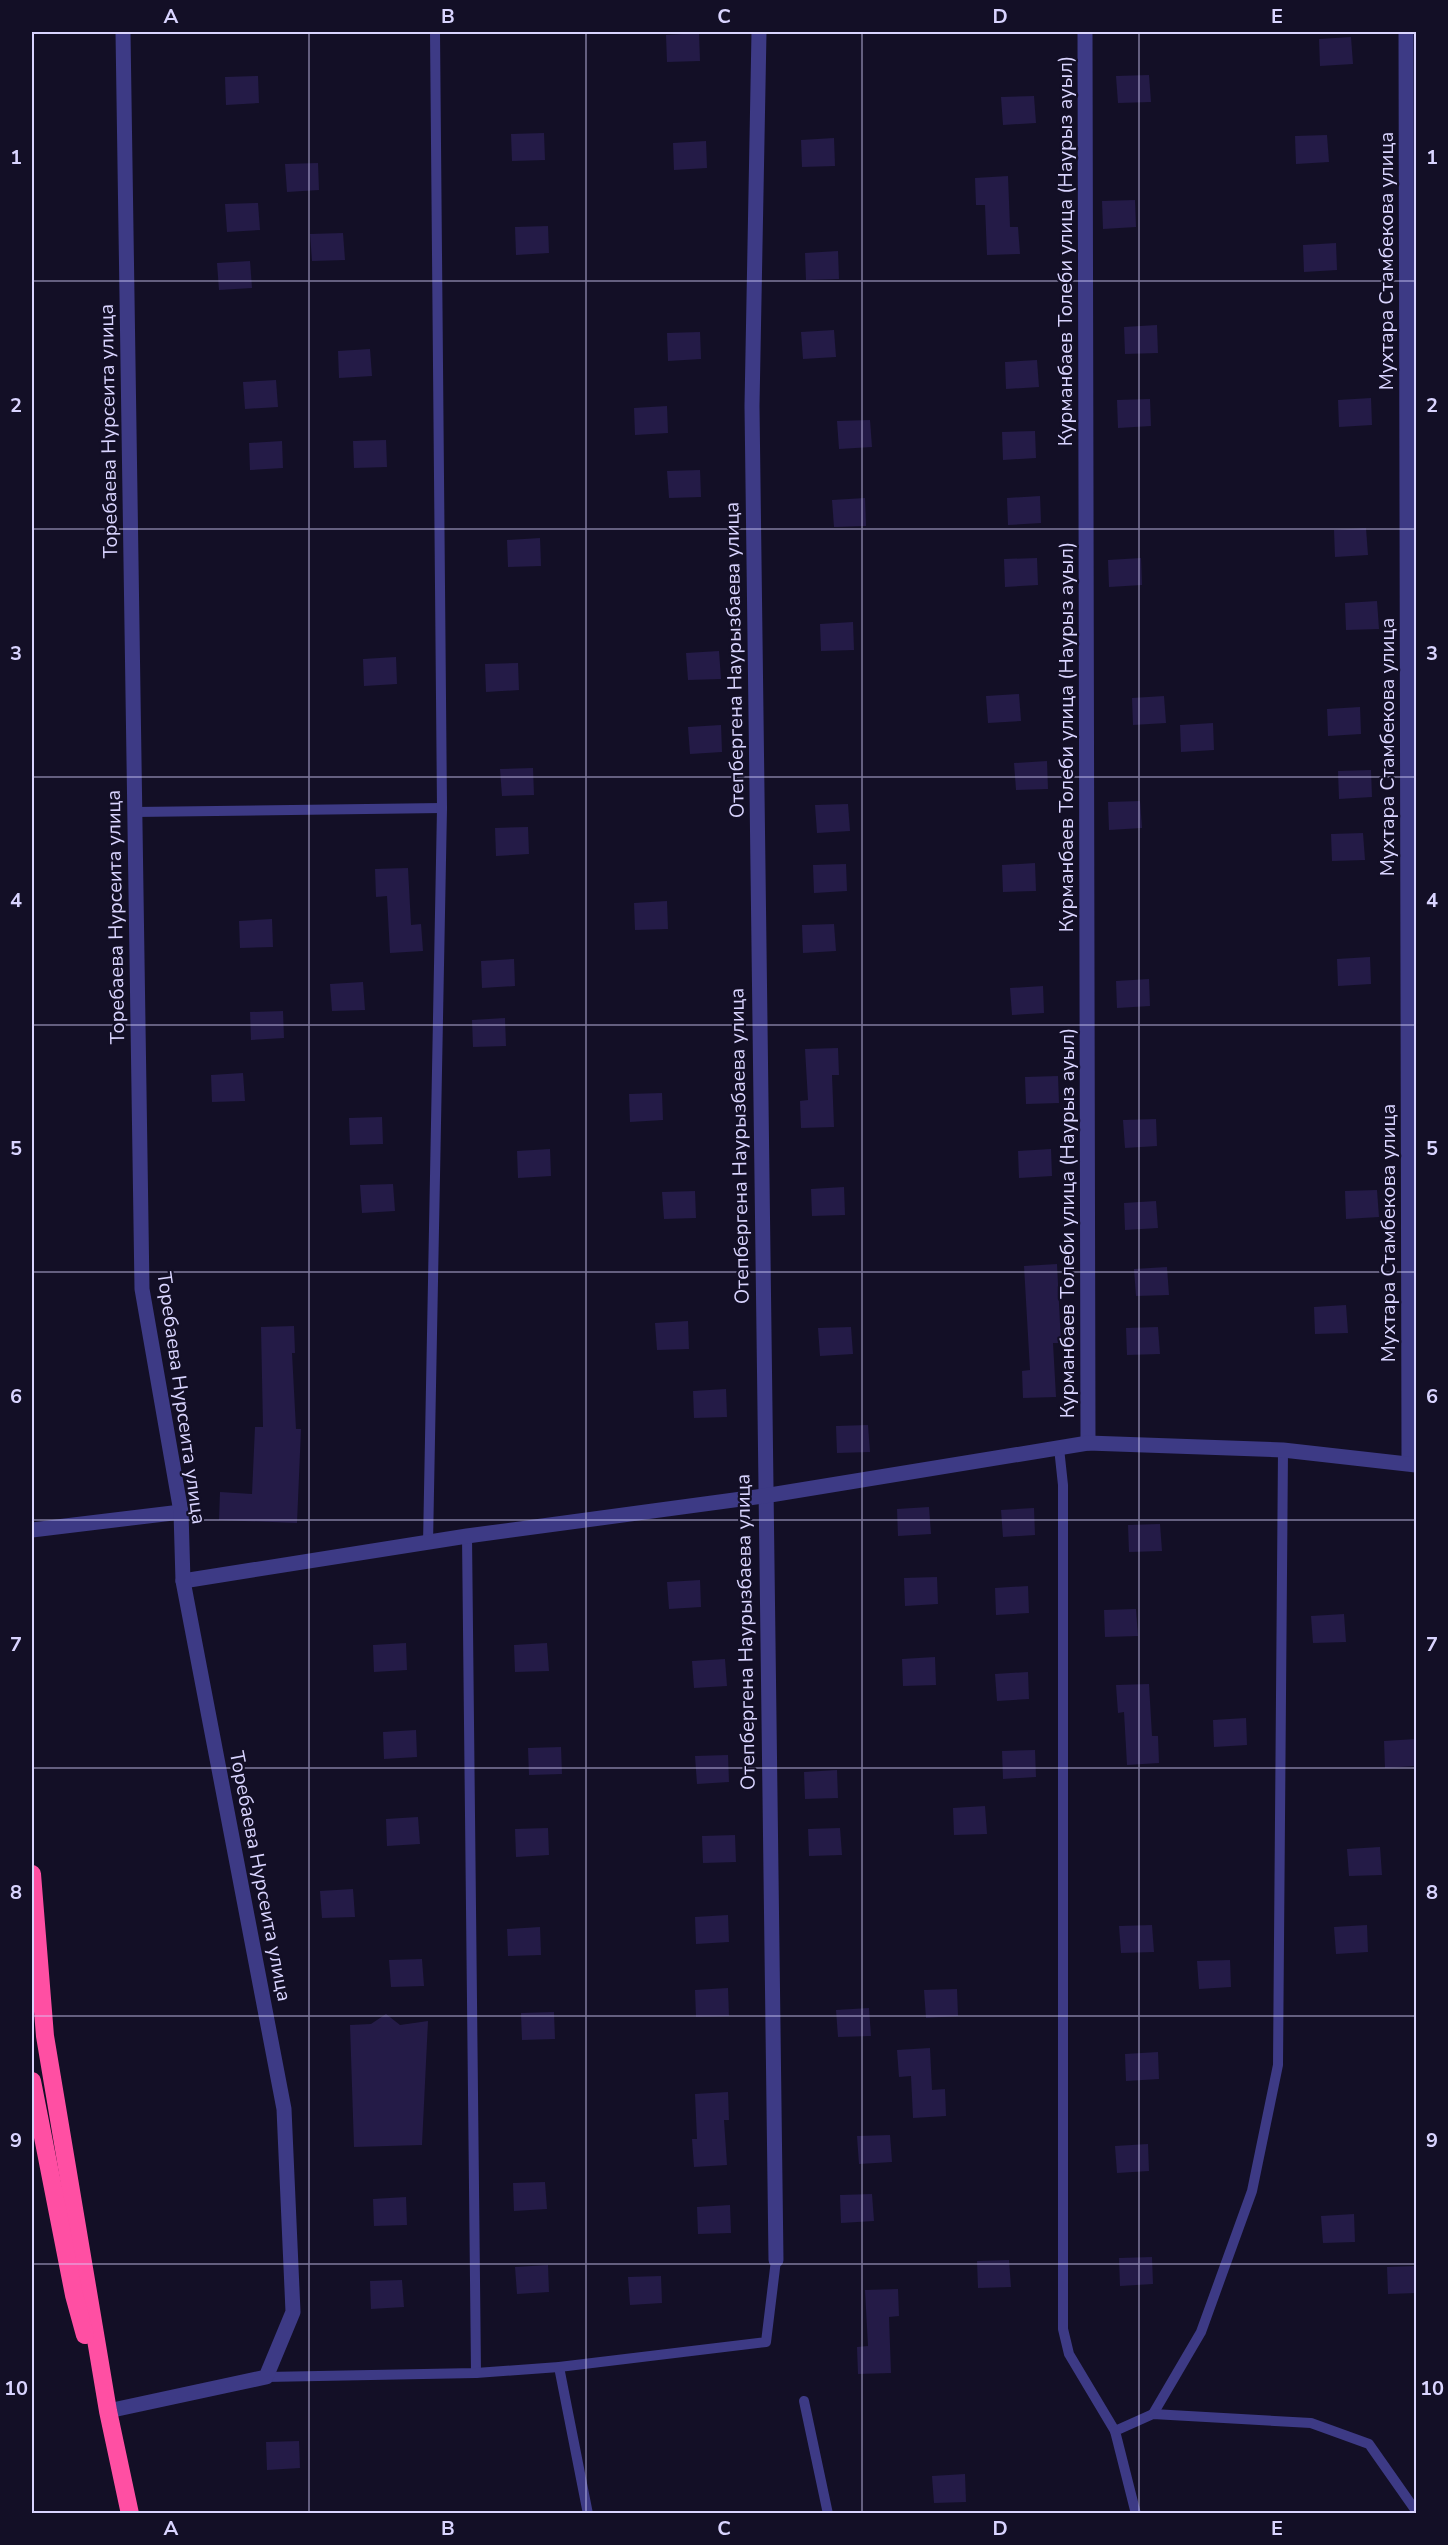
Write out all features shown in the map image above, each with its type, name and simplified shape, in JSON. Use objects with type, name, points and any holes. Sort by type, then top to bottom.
[{"type":"highway","points":[[32,1874],[45,2036],[108,2411],[130,2514]]},
{"type":"highway","points":[[32,2081],[74,2295],[108,2411]]},
{"type":"street","name":"Торебаева Нурсеита улица","points":[[123,32],[142,1289],[181,1512],[183,1581],[284,2109],[293,2312],[267,2376]]},
{"type":"street","name":"Отепбергена Наурызбаева улица","points":[[759,32],[752,406],[764,1496],[776,2260]]},
{"type":"street","name":"Курманбаев Толеби улица (Наурыз ауыл)","points":[[1085,32],[1088,1443]]},
{"type":"street","name":"Мухтара Стамбекова улица","points":[[1406,32],[1413,1464]]},
{"type":"street","points":[[183,1581],[467,1536],[764,1496],[1088,1443],[1282,1450],[1413,1464]]},
{"type":"street","points":[[32,1530],[181,1512]]},
{"type":"street","points":[[108,2411],[267,2376]]},
{"type":"lane","points":[[428,1544],[442,808],[435,32]]},
{"type":"lane","points":[[135,812],[442,808]]},
{"type":"lane","points":[[1059,1448],[1063,1485],[1063,2329],[1069,2354],[1115,2431],[1136,2514]]},
{"type":"lane","points":[[1153,2414],[1202,2331],[1252,2191],[1278,2065],[1282,1450]]},
{"type":"lane","points":[[467,1536],[476,2373]]},
{"type":"lane","points":[[267,2376],[476,2373],[560,2367],[766,2342],[776,2260]]},
{"type":"lane","points":[[560,2367],[588,2514]]},
{"type":"lane","points":[[804,2401],[828,2514]]},
{"type":"lane","points":[[1115,2431],[1153,2414],[1311,2423],[1369,2444],[1416,2511]]},
{"type":"building","points":[[699,33],[700,61],[667,62],[666,35]]},
{"type":"building","points":[[1351,37],[1353,64],[1320,66],[1319,39]]},
{"type":"building","points":[[1149,75],[1151,102],[1118,103],[1116,76]]},
{"type":"building","points":[[258,76],[259,103],[226,105],[225,77]]},
{"type":"building","points":[[1034,96],[1036,123],[1003,125],[1001,97]]},
{"type":"building","points":[[544,133],[545,160],[512,161],[511,134]]},
{"type":"building","points":[[1327,135],[1329,162],[1296,164],[1295,136]]},
{"type":"building","points":[[834,138],[835,166],[802,167],[801,140]]},
{"type":"building","points":[[706,141],[707,168],[674,170],[673,143]]},
{"type":"building","points":[[318,163],[319,190],[287,192],[285,164]]},
{"type":"building","points":[[1008,176],[1010,227],[1018,227],[1020,254],[987,255],[985,205],[976,205],[975,178]]},
{"type":"building","points":[[1135,200],[1136,227],[1103,229],[1102,201]]},
{"type":"building","points":[[258,203],[260,230],[227,232],[225,204]]},
{"type":"building","points":[[548,226],[549,253],[516,255],[515,227]]},
{"type":"building","points":[[343,233],[345,260],[312,261],[310,234]]},
{"type":"building","points":[[1336,243],[1337,270],[1304,272],[1303,245]]},
{"type":"building","points":[[838,251],[839,279],[806,280],[805,253]]},
{"type":"building","points":[[250,261],[252,288],[219,290],[217,263]]},
{"type":"building","points":[[1157,325],[1158,353],[1125,354],[1124,327]]},
{"type":"building","points":[[834,330],[836,357],[803,359],[801,332]]},
{"type":"building","points":[[700,332],[701,359],[668,361],[667,333]]},
{"type":"building","points":[[370,349],[372,376],[339,378],[338,351]]},
{"type":"building","points":[[1037,360],[1039,387],[1006,389],[1005,362]]},
{"type":"building","points":[[276,380],[278,407],[245,409],[243,382]]},
{"type":"building","points":[[1371,398],[1372,425],[1339,427],[1338,400]]},
{"type":"building","points":[[1150,399],[1151,426],[1118,428],[1117,400]]},
{"type":"building","points":[[667,406],[668,433],[635,435],[634,408]]},
{"type":"building","points":[[870,420],[872,447],[839,449],[837,421]]},
{"type":"building","points":[[1035,431],[1036,458],[1003,460],[1002,432]]},
{"type":"building","points":[[386,440],[387,467],[354,468],[353,441]]},
{"type":"building","points":[[282,441],[283,468],[250,470],[249,443]]},
{"type":"building","points":[[700,470],[701,497],[669,498],[667,471]]},
{"type":"building","points":[[1040,496],[1041,523],[1008,525],[1007,498]]},
{"type":"building","points":[[865,498],[866,526],[834,527],[832,500]]},
{"type":"building","points":[[1366,528],[1368,555],[1335,557],[1334,530]]},
{"type":"building","points":[[540,538],[541,566],[508,567],[507,540]]},
{"type":"building","points":[[1037,558],[1038,585],[1005,587],[1004,559]]},
{"type":"building","points":[[1141,558],[1142,585],[1109,587],[1108,560]]},
{"type":"building","points":[[1377,601],[1379,629],[1346,630],[1345,603]]},
{"type":"building","points":[[853,622],[854,650],[821,651],[820,624]]},
{"type":"building","points":[[719,651],[721,679],[688,680],[686,653]]},
{"type":"building","points":[[396,657],[397,684],[364,686],[363,659]]},
{"type":"building","points":[[518,663],[519,690],[486,692],[485,664]]},
{"type":"building","points":[[1019,694],[1021,721],[988,723],[986,696]]},
{"type":"building","points":[[1164,696],[1166,723],[1133,725],[1132,698]]},
{"type":"building","points":[[1360,707],[1361,734],[1328,736],[1327,709]]},
{"type":"building","points":[[1213,723],[1214,750],[1181,752],[1180,725]]},
{"type":"building","points":[[721,725],[722,752],[690,754],[688,727]]},
{"type":"building","points":[[1047,761],[1048,789],[1016,790],[1014,763]]},
{"type":"building","points":[[533,768],[534,795],[502,796],[500,769]]},
{"type":"building","points":[[1371,770],[1372,797],[1339,799],[1338,771]]},
{"type":"building","points":[[1140,801],[1142,828],[1109,830],[1108,802]]},
{"type":"building","points":[[848,804],[850,831],[817,833],[815,805]]},
{"type":"building","points":[[528,827],[529,854],[496,856],[495,828]]},
{"type":"building","points":[[1363,833],[1365,860],[1332,861],[1331,834]]},
{"type":"building","points":[[1035,863],[1036,891],[1003,892],[1002,865]]},
{"type":"building","points":[[846,864],[847,891],[814,893],[813,865]]},
{"type":"building","points":[[408,868],[411,925],[421,924],[423,951],[390,953],[387,896],[376,897],[375,869]]},
{"type":"building","points":[[667,901],[668,929],[635,930],[634,903]]},
{"type":"building","points":[[272,919],[273,947],[240,948],[239,921]]},
{"type":"building","points":[[834,924],[836,951],[803,953],[802,925]]},
{"type":"building","points":[[1370,957],[1371,984],[1338,986],[1337,959]]},
{"type":"building","points":[[514,959],[515,986],[482,988],[481,961]]},
{"type":"building","points":[[1149,979],[1150,1006],[1117,1008],[1116,981]]},
{"type":"building","points":[[363,982],[365,1010],[332,1011],[330,984]]},
{"type":"building","points":[[1043,986],[1044,1013],[1012,1015],[1010,988]]},
{"type":"building","points":[[283,1011],[284,1038],[251,1040],[250,1012]]},
{"type":"building","points":[[505,1018],[506,1046],[473,1047],[472,1020]]},
{"type":"building","points":[[838,1048],[839,1075],[832,1075],[834,1127],[801,1128],[800,1101],[808,1100],[805,1049]]},
{"type":"building","points":[[243,1073],[245,1101],[212,1102],[211,1075]]},
{"type":"building","points":[[1058,1076],[1059,1103],[1026,1104],[1025,1077]]},
{"type":"building","points":[[662,1093],[663,1120],[630,1122],[629,1094]]},
{"type":"building","points":[[382,1117],[383,1144],[350,1145],[349,1118]]},
{"type":"building","points":[[1156,1119],[1157,1146],[1125,1148],[1123,1120]]},
{"type":"building","points":[[550,1149],[551,1176],[518,1178],[517,1151]]},
{"type":"building","points":[[1051,1149],[1052,1176],[1019,1178],[1018,1151]]},
{"type":"building","points":[[393,1184],[395,1211],[362,1213],[360,1185]]},
{"type":"building","points":[[844,1187],[845,1215],[812,1216],[811,1189]]},
{"type":"building","points":[[1377,1190],[1379,1217],[1346,1219],[1345,1191]]},
{"type":"building","points":[[695,1191],[696,1218],[664,1219],[662,1192]]},
{"type":"building","points":[[1156,1201],[1158,1228],[1125,1230],[1124,1203]]},
{"type":"building","points":[[1057,1264],[1061,1343],[1053,1343],[1056,1397],[1023,1398],[1022,1371],[1030,1370],[1024,1266]]},
{"type":"building","points":[[1167,1267],[1169,1295],[1136,1296],[1134,1269]]},
{"type":"building","points":[[1346,1305],[1348,1333],[1315,1334],[1314,1307]]},
{"type":"building","points":[[688,1321],[689,1349],[657,1350],[655,1323]]},
{"type":"building","points":[[294,1326],[295,1353],[292,1353],[296,1429],[301,1429],[297,1523],[219,1520],[220,1492],[252,1494],[255,1427],[263,1427],[261,1327]]},
{"type":"building","points":[[851,1327],[853,1354],[820,1356],[818,1328]]},
{"type":"building","points":[[1158,1327],[1160,1354],[1127,1355],[1126,1328]]},
{"type":"building","points":[[726,1389],[727,1417],[694,1418],[693,1391]]},
{"type":"building","points":[[868,1425],[870,1452],[837,1453],[836,1426]]},
{"type":"building","points":[[929,1507],[931,1534],[898,1536],[897,1509]]},
{"type":"building","points":[[1034,1508],[1035,1535],[1003,1537],[1001,1510]]},
{"type":"building","points":[[1160,1524],[1162,1551],[1129,1552],[1128,1525]]},
{"type":"building","points":[[937,1577],[938,1604],[905,1606],[904,1578]]},
{"type":"building","points":[[700,1580],[701,1607],[669,1609],[667,1582]]},
{"type":"building","points":[[1028,1586],[1029,1613],[996,1615],[995,1588]]},
{"type":"building","points":[[1136,1609],[1138,1636],[1105,1637],[1104,1610]]},
{"type":"building","points":[[1344,1614],[1346,1642],[1313,1643],[1311,1616]]},
{"type":"building","points":[[406,1643],[407,1670],[374,1672],[373,1645]]},
{"type":"building","points":[[547,1643],[549,1671],[515,1672],[514,1645]]},
{"type":"building","points":[[935,1657],[936,1685],[903,1686],[902,1659]]},
{"type":"building","points":[[725,1659],[727,1686],[694,1688],[692,1661]]},
{"type":"building","points":[[1028,1672],[1029,1699],[997,1701],[995,1674]]},
{"type":"building","points":[[1149,1684],[1152,1736],[1158,1736],[1159,1763],[1127,1765],[1124,1712],[1118,1713],[1116,1685]]},
{"type":"building","points":[[1246,1718],[1247,1745],[1214,1747],[1213,1720]]},
{"type":"building","points":[[416,1730],[417,1757],[384,1759],[383,1732]]},
{"type":"building","points":[[1416,1739],[1416,1766],[1385,1768],[1384,1741]]},
{"type":"building","points":[[561,1747],[562,1774],[529,1775],[528,1748]]},
{"type":"building","points":[[1035,1750],[1036,1777],[1003,1779],[1002,1751]]},
{"type":"building","points":[[728,1755],[729,1782],[697,1784],[695,1756]]},
{"type":"building","points":[[837,1770],[838,1798],[805,1799],[804,1772]]},
{"type":"building","points":[[985,1806],[987,1834],[954,1835],[953,1808]]},
{"type":"building","points":[[418,1817],[420,1844],[387,1846],[386,1819]]},
{"type":"building","points":[[548,1828],[549,1855],[516,1857],[515,1829]]},
{"type":"building","points":[[840,1828],[842,1855],[809,1856],[808,1829]]},
{"type":"building","points":[[735,1835],[736,1862],[703,1863],[702,1836]]},
{"type":"building","points":[[1380,1847],[1382,1875],[1349,1876],[1347,1849]]},
{"type":"building","points":[[353,1889],[355,1917],[322,1918],[320,1891]]},
{"type":"building","points":[[728,1915],[729,1942],[696,1944],[695,1917]]},
{"type":"building","points":[[1152,1925],[1154,1952],[1121,1953],[1119,1926]]},
{"type":"building","points":[[1367,1925],[1368,1952],[1336,1954],[1334,1927]]},
{"type":"building","points":[[540,1927],[541,1955],[508,1956],[507,1929]]},
{"type":"building","points":[[422,1959],[424,1986],[391,1987],[389,1960]]},
{"type":"building","points":[[1230,1960],[1231,1987],[1199,1989],[1197,1961]]},
{"type":"building","points":[[728,1988],[729,2016],[696,2017],[695,1990]]},
{"type":"building","points":[[957,1989],[958,2016],[926,2018],[924,1990]]},
{"type":"building","points":[[869,2008],[871,2036],[838,2037],[836,2010]]},
{"type":"building","points":[[554,2012],[555,2039],[522,2040],[521,2013]]},
{"type":"building","points":[[386,2014],[400,2025],[428,2021],[422,2145],[354,2147],[350,2025],[371,2024]]},
{"type":"building","points":[[930,2048],[932,2090],[945,2089],[946,2116],[913,2118],[911,2076],[899,2077],[897,2050]]},
{"type":"building","points":[[1158,2052],[1159,2079],[1126,2081],[1125,2054]]},
{"type":"building","points":[[728,2092],[729,2120],[724,2120],[727,2165],[694,2167],[692,2139],[697,2139],[695,2094]]},
{"type":"building","points":[[890,2135],[892,2162],[859,2164],[857,2136]]},
{"type":"building","points":[[1148,2144],[1149,2171],[1117,2173],[1115,2146]]},
{"type":"building","points":[[545,2182],[547,2209],[514,2211],[513,2183]]},
{"type":"building","points":[[872,2194],[874,2221],[841,2223],[840,2195]]},
{"type":"building","points":[[406,2197],[407,2225],[374,2226],[373,2199]]},
{"type":"building","points":[[730,2205],[731,2233],[698,2234],[697,2207]]},
{"type":"building","points":[[1354,2214],[1355,2242],[1323,2243],[1321,2216]]},
{"type":"building","points":[[1152,2257],[1153,2284],[1120,2286],[1119,2258]]},
{"type":"building","points":[[1009,2260],[1011,2287],[978,2288],[977,2261]]},
{"type":"building","points":[[548,2265],[549,2292],[517,2294],[515,2267]]},
{"type":"building","points":[[1416,2266],[1416,2293],[1388,2294],[1387,2267]]},
{"type":"building","points":[[661,2276],[662,2303],[630,2305],[628,2277]]},
{"type":"building","points":[[402,2280],[404,2307],[371,2309],[370,2281]]},
{"type":"building","points":[[898,2289],[899,2316],[889,2317],[891,2373],[858,2374],[857,2347],[868,2346],[865,2290]]},
{"type":"building","points":[[299,2441],[300,2468],[267,2470],[266,2442]]},
{"type":"building","points":[[965,2474],[966,2502],[934,2503],[932,2476]]}]
